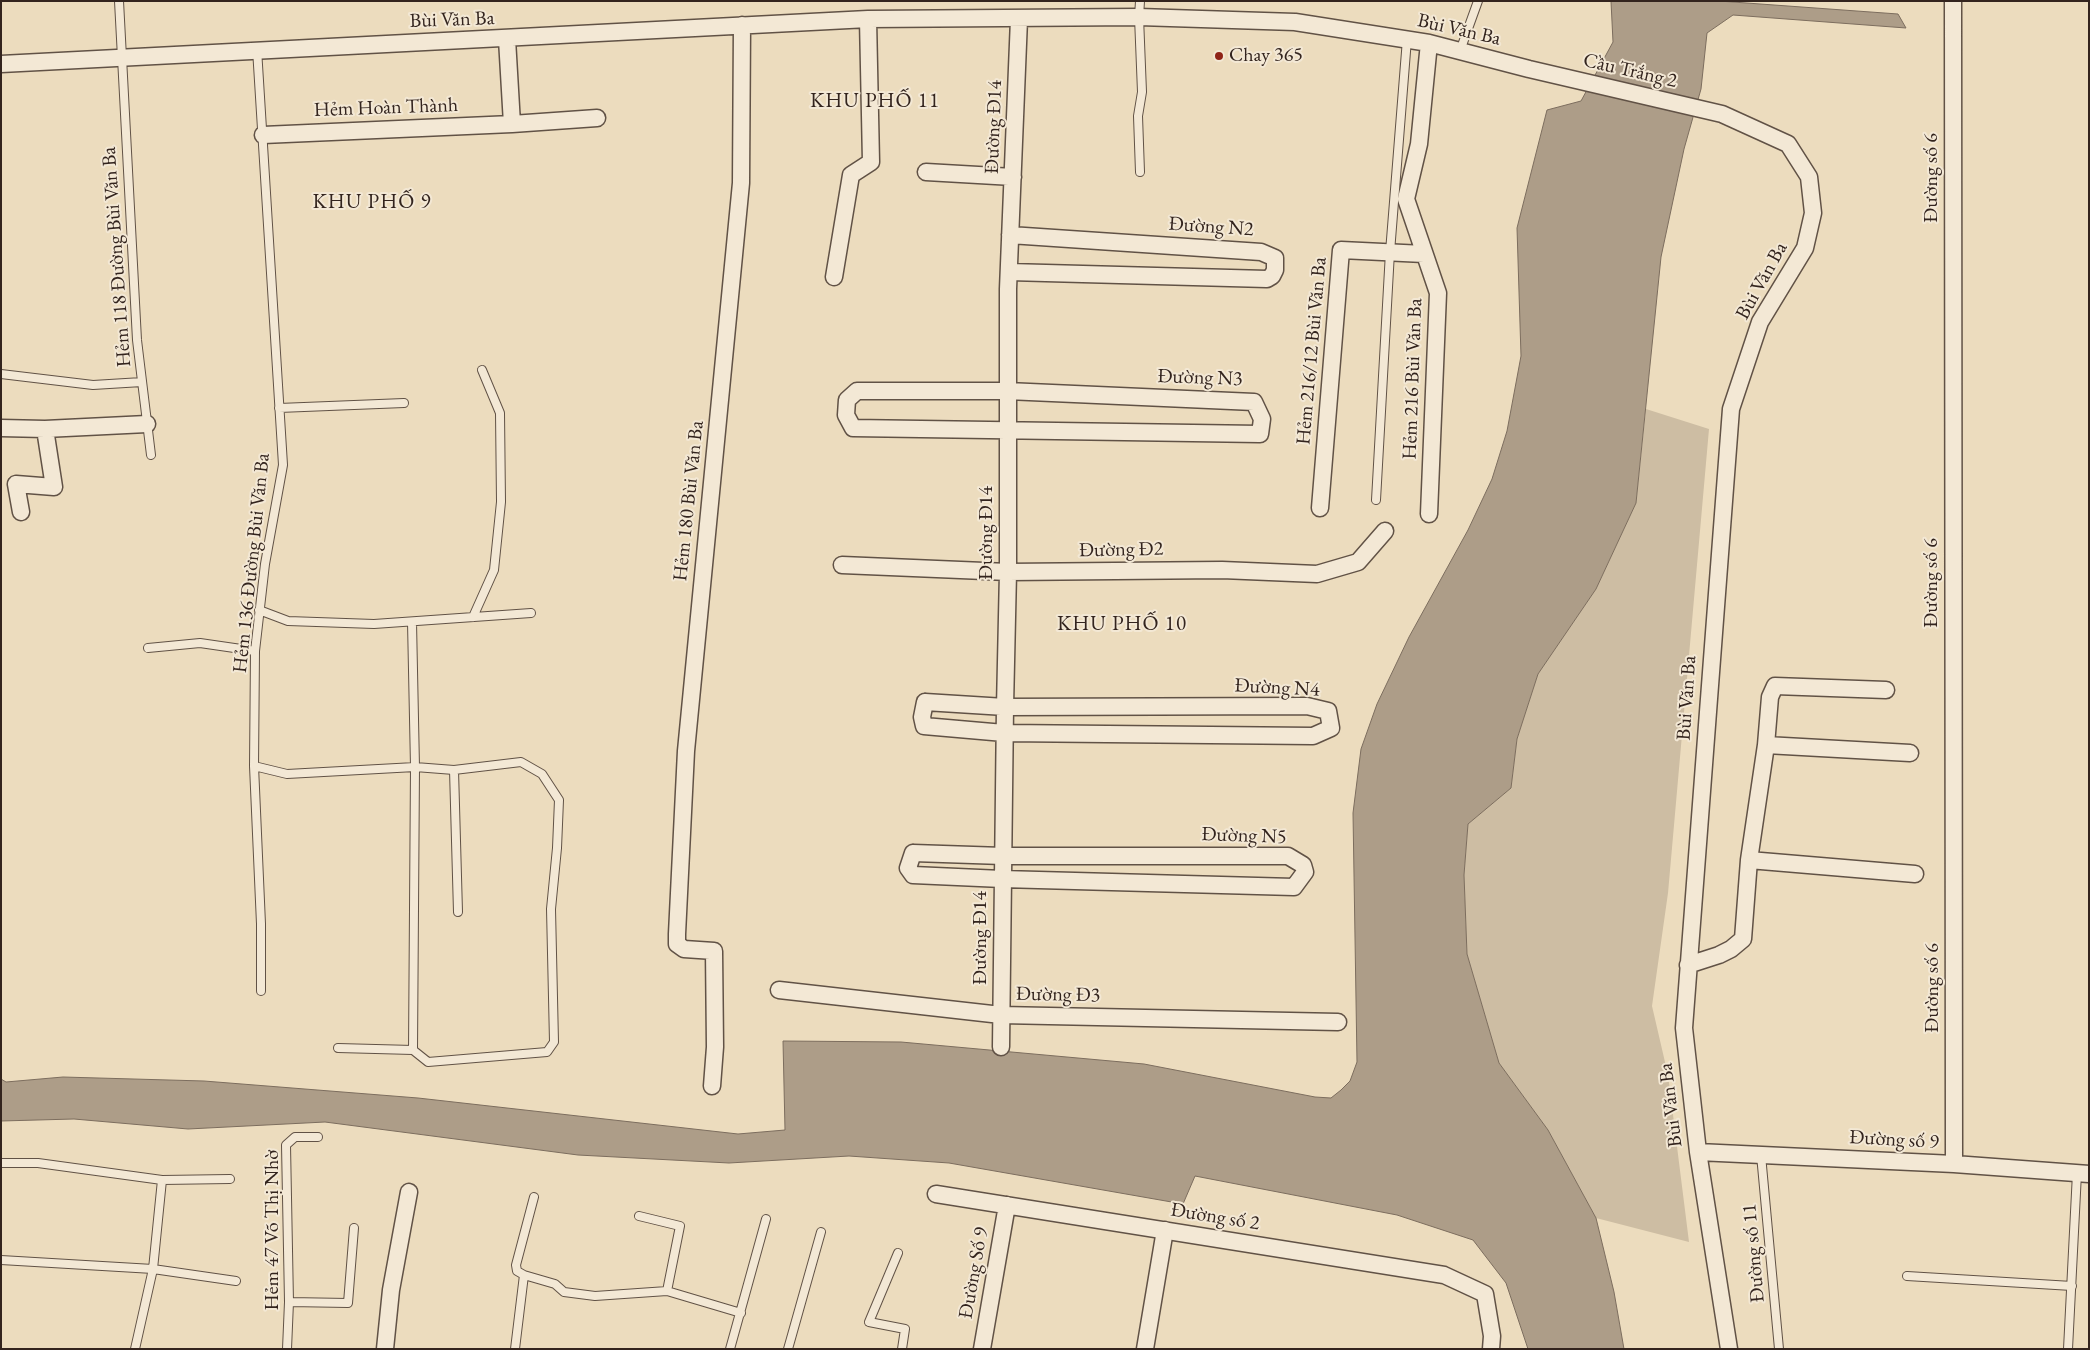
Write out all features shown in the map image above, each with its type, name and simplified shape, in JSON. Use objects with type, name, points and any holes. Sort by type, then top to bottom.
[{"type":"street","name":"Đường số 6","points":[[1953,1],[1954,1164]]},
{"type":"street","name":"Bùi Văn Ba","points":[[1,64],[122,56],[507,39],[868,19],[1019,19],[1140,9],[1295,22],[1407,39],[1529,69]]},
{"type":"street","points":[[834,276],[851,175],[871,162],[868,19]]},
{"type":"street","name":"Đường Đ14","points":[[1001,1047],[1004,733],[1008,572],[1007,391],[1009,272],[1019,19]]},
{"type":"street","name":"Hẻm 180 Bùi Văn Ba","points":[[712,1086],[715,1047],[713,950],[684,949],[678,944],[677,934],[686,751],[741,183],[742,25]]},
{"type":"street","points":[[507,39],[512,124]]},
{"type":"street","name":"Hẻm 216 Bùi Văn Ba","points":[[1429,43],[1419,144],[1406,199],[1438,293],[1429,514]]},
{"type":"street","name":"Cầu Trắng 2","points":[[1529,69],[1722,114]]},
{"type":"street","name":"Bùi Văn Ba","points":[[1722,114],[1788,144],[1809,177],[1814,213],[1805,248],[1760,322],[1731,409],[1688,965],[1684,1028],[1698,1152],[1729,1349]]},
{"type":"street","name":"Hẻm Hoàn Thành","points":[[263,135],[512,124],[597,118]]},
{"type":"street","points":[[926,172],[1013,177]]},
{"type":"street","name":"Đường N2","points":[[1009,272],[1267,279],[1272,276],[1275,270],[1275,258],[1261,252],[1010,235]]},
{"type":"street","name":"Hẻm 216/12 Bùi Văn Ba","points":[[1320,508],[1341,250],[1424,254]]},
{"type":"street","points":[[1007,391],[857,391],[847,400],[846,415],[854,428],[1007,432]]},
{"type":"street","name":"Đường N3","points":[[1007,391],[1254,402],[1262,418],[1260,434],[1007,432]]},
{"type":"street","points":[[1,428],[45,429],[147,424]]},
{"type":"street","points":[[21,512],[16,484],[54,487],[45,429]]},
{"type":"street","name":"Đường Đ2","points":[[842,564],[1008,572],[1222,570],[1317,574],[1358,562],[1385,531]]},
{"type":"street","points":[[1688,965],[1719,955],[1731,949],[1743,939],[1749,860],[1766,745],[1770,697],[1775,686],[1886,690]]},
{"type":"street","name":"Đường N4","points":[[925,702],[1005,707],[1307,706],[1328,711],[1331,728],[1313,736],[1004,733],[924,726],[922,717],[925,702]]},
{"type":"street","points":[[1766,745],[1910,753]]},
{"type":"street","name":"Đường N5","points":[[913,853],[1003,856],[1288,856],[1303,865],[1305,872],[1294,887],[1002,879],[913,875],[908,868],[913,853]]},
{"type":"street","points":[[1749,860],[1915,874]]},
{"type":"street","name":"Đường Đ3","points":[[779,990],[1001,1015],[1338,1022]]},
{"type":"street","name":"Đường số 9","points":[[1698,1152],[1954,1164],[2083,1174]]},
{"type":"street","points":[[385,1349],[391,1290],[409,1192]]},
{"type":"street","name":"Đường số 2","points":[[936,1194],[1444,1275],[1485,1294],[1492,1336],[1491,1349]]},
{"type":"street","name":"Đường Số 9","points":[[982,1349],[1007,1205]]},
{"type":"street","points":[[1146,1349],[1165,1230]]},
{"type":"lane","name":"Hẻm 118 Đường Bùi Văn Ba","points":[[118,1],[137,340],[151,456]]},
{"type":"lane","points":[[1460,51],[1478,1]]},
{"type":"lane","points":[[1140,9],[1142,92],[1138,116],[1140,172]]},
{"type":"lane","points":[[1376,500],[1390,252],[1407,39]]},
{"type":"lane","name":"Hẻm 136 Đường Bùi Văn Ba","points":[[257,50],[282,465],[265,564],[255,651],[254,766],[261,924],[261,991]]},
{"type":"lane","points":[[474,617],[494,570],[501,502],[500,413],[482,370]]},
{"type":"lane","points":[[1,374],[93,385],[142,382]]},
{"type":"lane","points":[[279,408],[404,403]]},
{"type":"lane","points":[[260,610],[288,621],[374,624],[531,613]]},
{"type":"lane","points":[[412,622],[415,768],[413,1050]]},
{"type":"lane","points":[[148,648],[200,643],[255,651]]},
{"type":"lane","points":[[254,766],[287,774],[415,768],[454,770],[521,762],[542,774],[559,800],[557,848],[551,909],[554,1042],[547,1052],[428,1062],[413,1050],[338,1048]]},
{"type":"lane","points":[[454,770],[458,912]]},
{"type":"lane","name":"Hẻm 47 Võ Thị Nhờ","points":[[287,1349],[289,1302],[286,1145],[295,1136],[318,1137]]},
{"type":"lane","name":"Đường số 11","points":[[1761,1155],[1779,1349]]},
{"type":"lane","points":[[1,1163],[38,1163],[162,1180],[230,1179]]},
{"type":"lane","points":[[2068,1349],[2083,1174]]},
{"type":"lane","points":[[136,1349],[153,1269],[162,1180]]},
{"type":"lane","points":[[534,1197],[516,1265],[517,1271],[524,1275],[555,1284],[564,1292],[596,1296],[667,1291],[741,1313]]},
{"type":"lane","points":[[639,1216],[680,1226],[667,1291]]},
{"type":"lane","points":[[730,1349],[766,1219]]},
{"type":"lane","points":[[289,1302],[348,1303],[354,1228]]},
{"type":"lane","points":[[788,1349],[821,1232]]},
{"type":"lane","points":[[898,1253],[869,1322],[905,1329],[902,1349]]},
{"type":"lane","points":[[1,1260],[153,1269],[236,1281]]},
{"type":"lane","points":[[516,1349],[524,1275]]},
{"type":"lane","points":[[1907,1276],[2072,1286]]},
{"type":"shaded area","points":[[1611,1],[1719,1],[1898,14],[1906,28],[1733,15],[1707,33],[1701,89],[1684,149],[1661,257],[1636,503],[1596,589],[1538,674],[1517,739],[1511,788],[1468,824],[1464,875],[1467,954],[1499,1063],[1548,1130],[1596,1218],[1614,1292],[1624,1349],[1528,1349],[1506,1283],[1473,1240],[1397,1215],[1195,1176],[1183,1204],[949,1163],[849,1156],[729,1163],[578,1155],[325,1122],[188,1129],[74,1119],[1,1121],[1,1079],[6,1082],[63,1077],[204,1081],[418,1098],[738,1134],[785,1130],[783,1041],[901,1042],[1144,1064],[1315,1097],[1331,1098],[1350,1081],[1357,1062],[1353,813],[1361,749],[1377,704],[1409,637],[1468,530],[1492,479],[1507,431],[1521,356],[1517,228],[1547,110],[1581,101],[1613,42]]},
{"type":"shaded area","points":[[1646,409],[1709,429],[1668,893],[1652,1006],[1668,1075],[1689,1242],[1596,1218],[1548,1130],[1499,1063],[1467,954],[1464,875],[1468,824],[1511,788],[1517,739],[1538,674],[1596,589],[1636,503]]},
{"type":"place","name":"Chay 365","points":[[1219,56]]},
{"type":"district","name":"KHU PHỐ 11","points":[[875,101]]},
{"type":"district","name":"KHU PHỐ 9","points":[[372,202]]},
{"type":"district","name":"KHU PHỐ 10","points":[[1122,624]]}]
